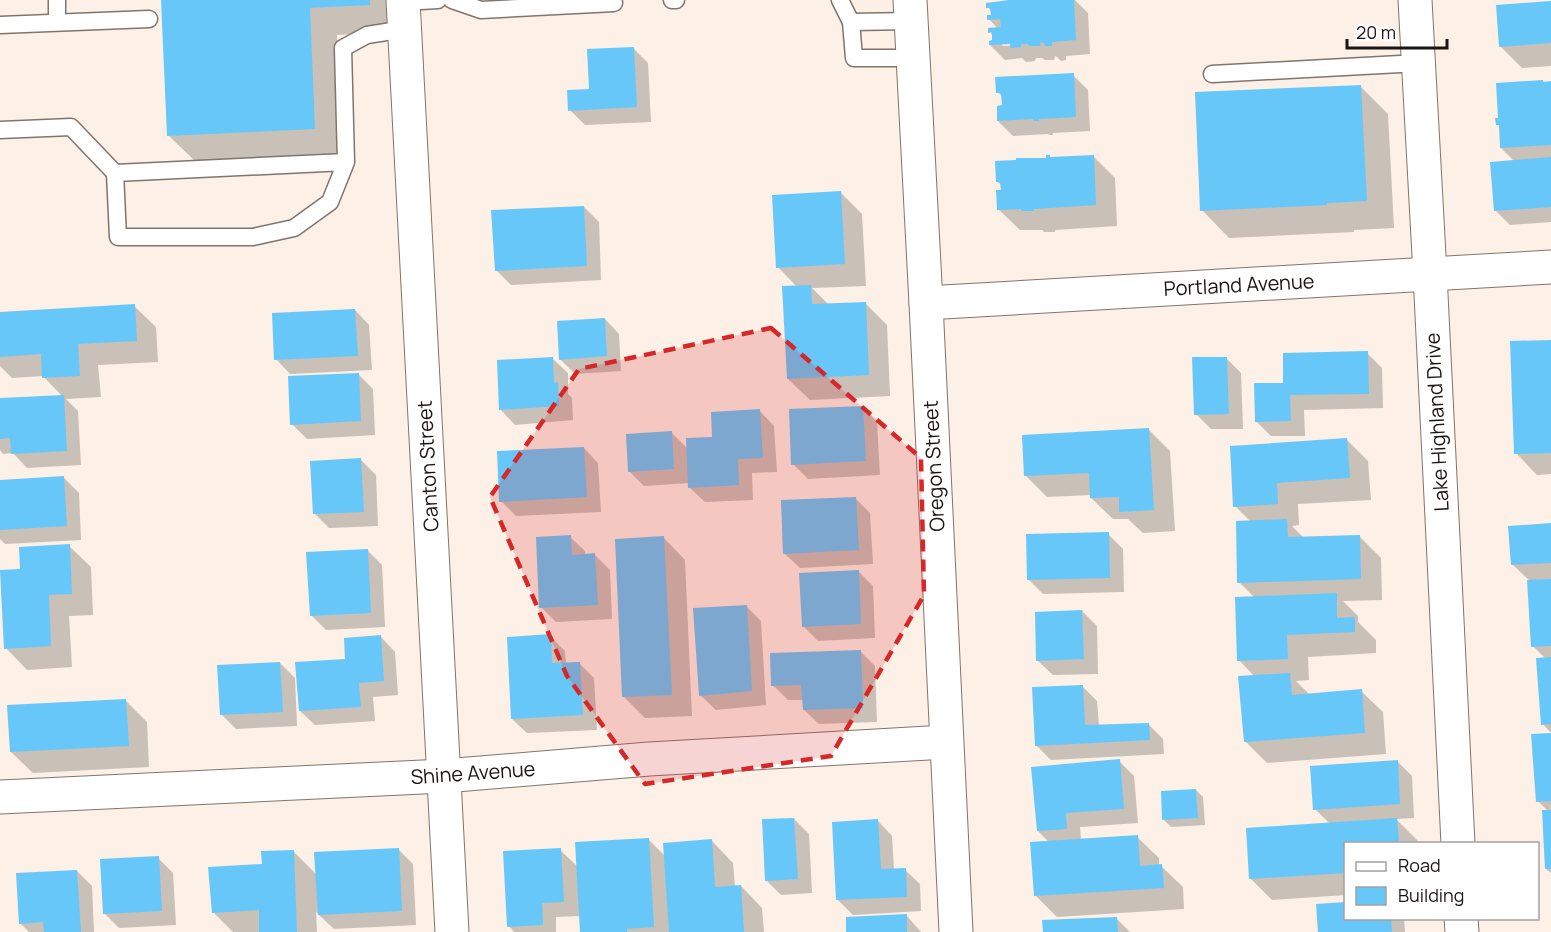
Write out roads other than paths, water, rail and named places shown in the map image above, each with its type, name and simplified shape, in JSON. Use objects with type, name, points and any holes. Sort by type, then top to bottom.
[{"type":"street","name":"Lake Highland Drive","points":[[1415,0],[1458,842]]},
{"type":"street","name":"Canton Street","points":[[404,10],[452,932]]},
{"type":"street","name":"Oregon Street","points":[[910,10],[956,932]]},
{"type":"street","name":"Portland Avenue","points":[[926,303],[1551,267]]},
{"type":"street","name":"Shine Avenue","points":[[0,797],[444,776],[649,759],[946,742]]},
{"type":"lane","points":[[57,0],[57,22]]},
{"type":"lane","points":[[0,130],[71,127],[115,172],[118,237],[253,237],[294,228],[330,202],[346,162],[343,48],[404,10],[438,0]]},
{"type":"lane","points":[[452,0],[482,10],[614,3]]},
{"type":"lane","points":[[840,0],[852,22],[854,58],[913,58]]},
{"type":"lane","points":[[852,22],[910,10]]},
{"type":"lane","points":[[0,25],[149,19]]},
{"type":"lane","points":[[1212,74],[1419,63]]},
{"type":"lane","points":[[115,172],[346,162]]}]
